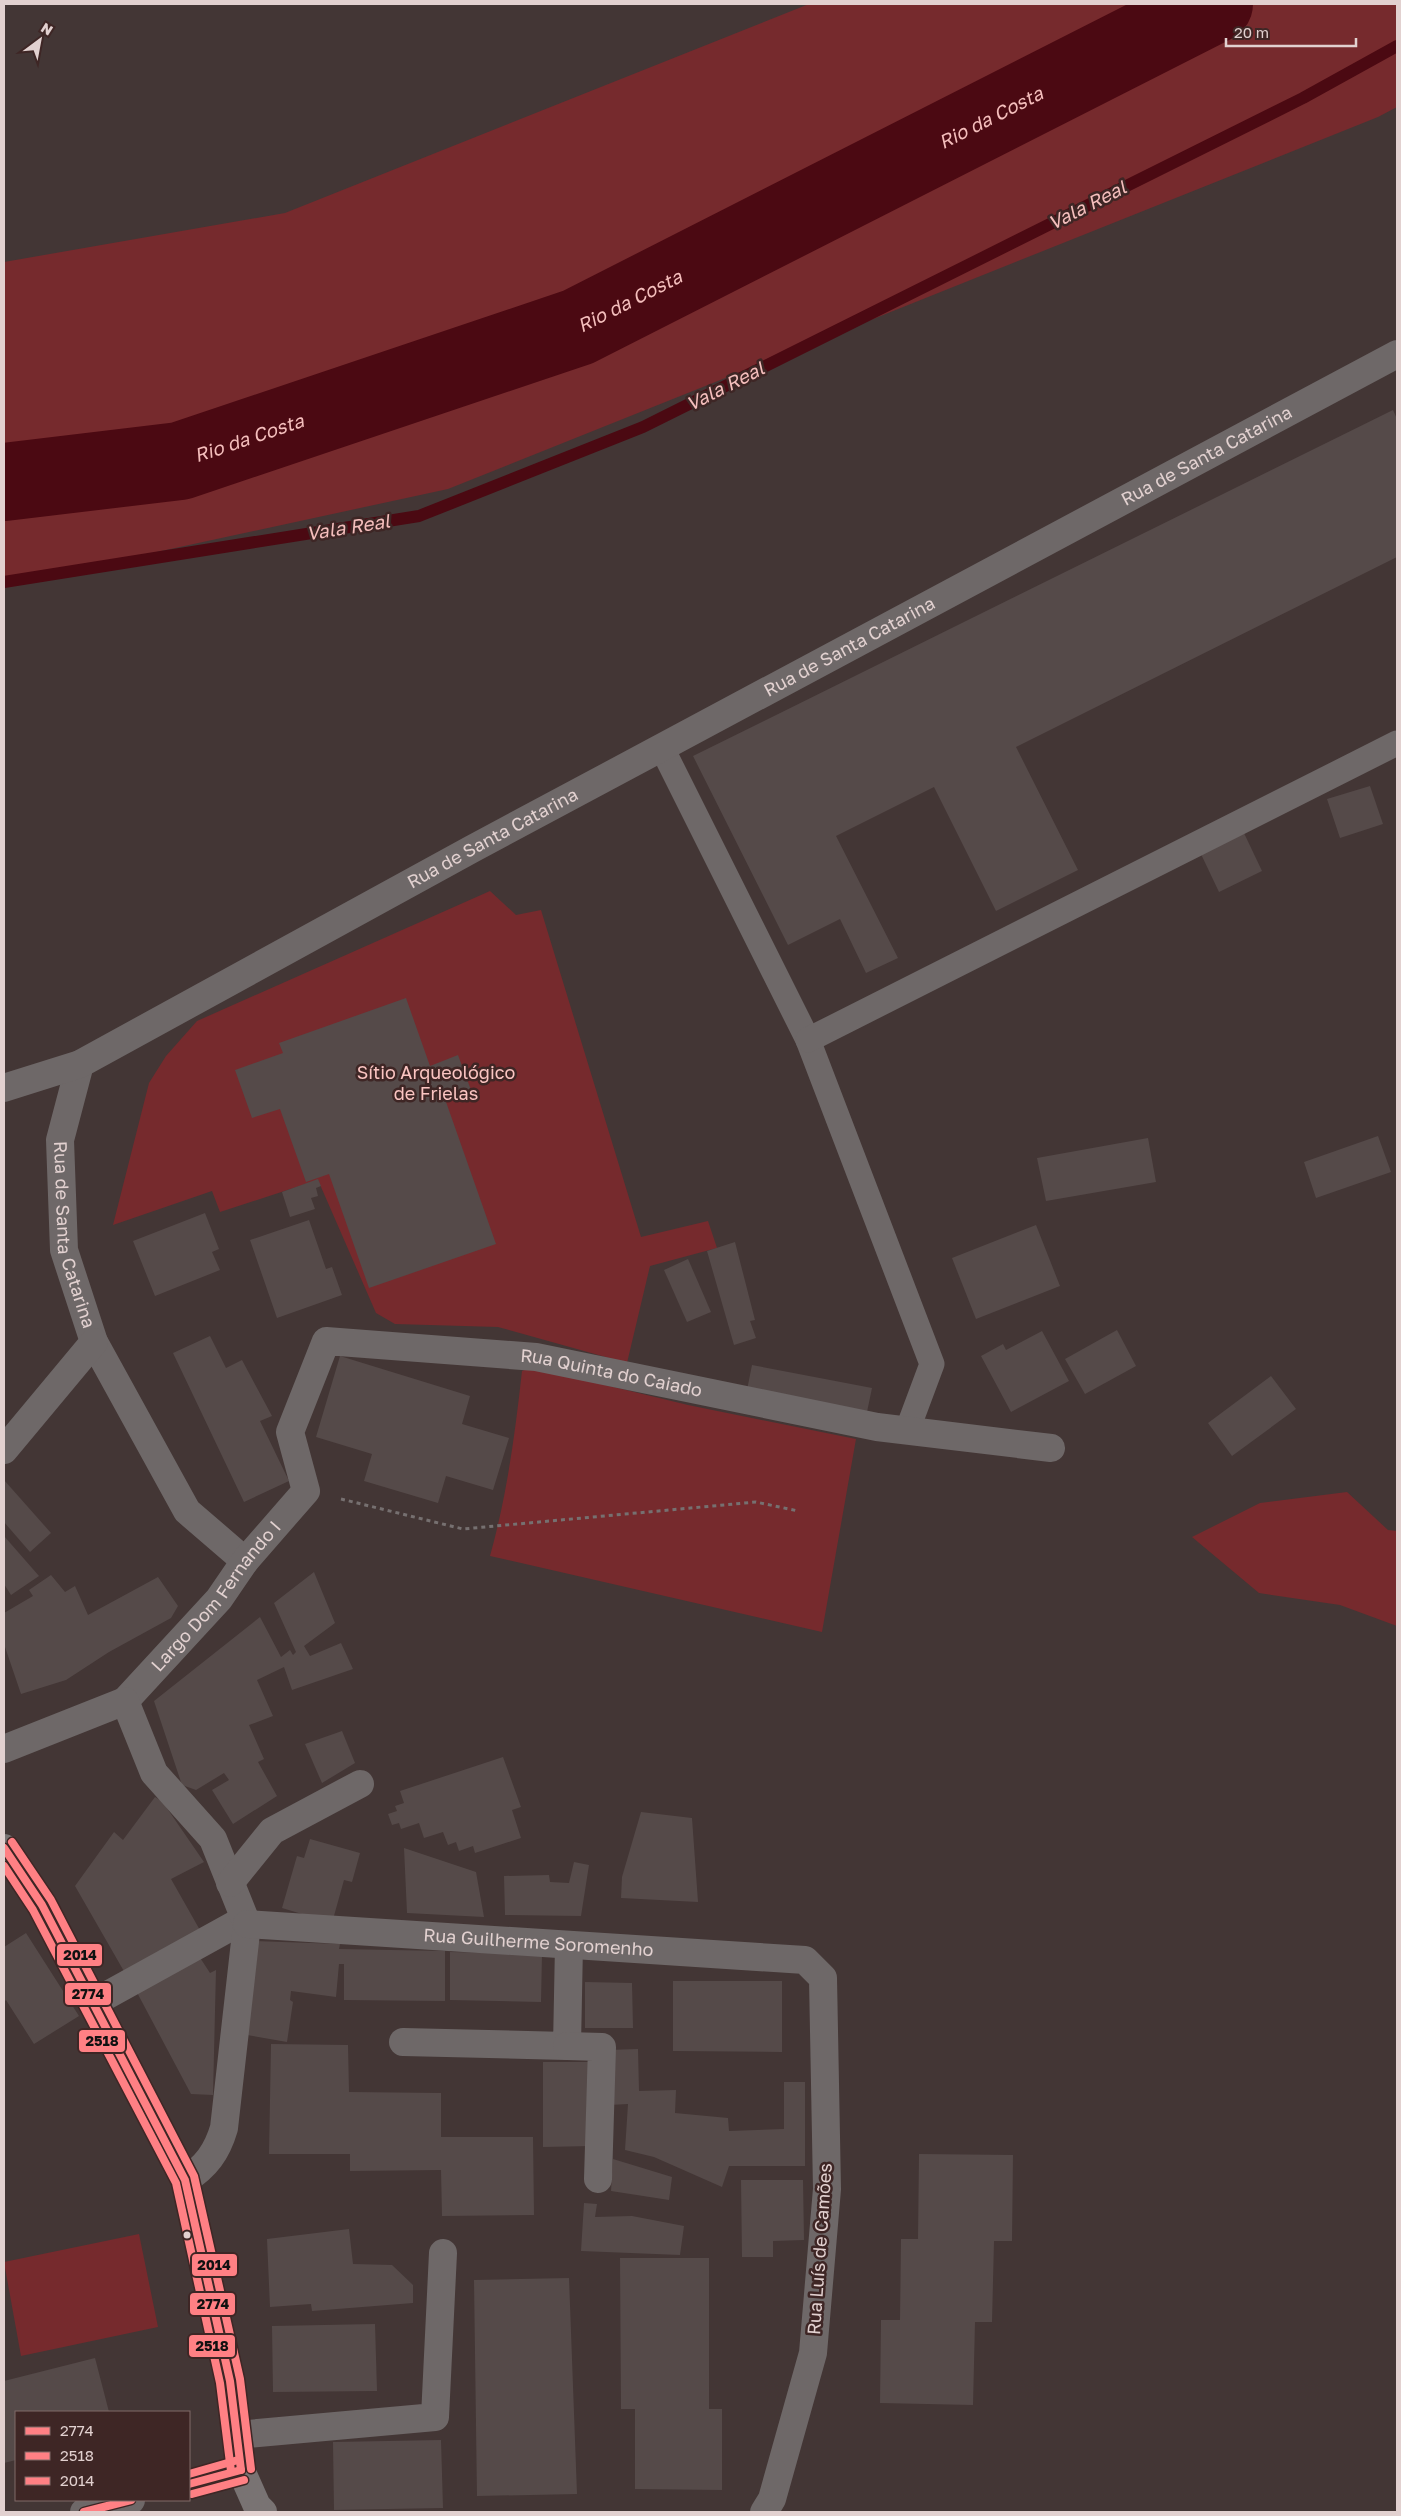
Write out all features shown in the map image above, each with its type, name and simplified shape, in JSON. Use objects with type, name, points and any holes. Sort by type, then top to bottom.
[{"type":"main road","points":[[4,1848],[42,1905],[185,2180],[230,2381],[241,2470],[257,2506],[263,2512]]},
{"type":"street","name":"Rua de Santa Catarina","points":[[245,1561],[187,1511],[94,1342],[64,1250],[60,1140],[80,1064],[662,748],[1397,354]]},
{"type":"street","points":[[4,1088],[80,1064]]},
{"type":"street","name":"Rua Quinta do Caiado","points":[[306,1491],[290,1432],[326,1341],[536,1357],[907,1431],[1051,1448]]},
{"type":"street","points":[[4,1450],[94,1342]]},
{"type":"street","name":"Largo Dom Fernando I","points":[[125,1701],[219,1599],[245,1561],[306,1491]]},
{"type":"street","points":[[4,1748],[125,1701],[154,1773],[213,1839],[246,1922],[224,2128],[219,2144],[211,2158],[200,2171],[185,2180]]},
{"type":"street","points":[[230,1883],[272,1831],[360,1784]]},
{"type":"street","points":[[93,2003],[246,1922]]},
{"type":"street","name":"Rua Guilherme Soromenho","points":[[246,1922],[806,1960],[823,1978]]},
{"type":"street","points":[[567,2046],[569,1945]]},
{"type":"street","name":"Rua Luís de Camões","points":[[764,2512],[772,2499],[814,2353],[827,2189],[823,1978]]},
{"type":"street","points":[[403,2042],[602,2047],[598,2179]]},
{"type":"street","points":[[236,2435],[435,2417],[443,2253]]},
{"type":"street","points":[[190,2484],[241,2470]]},
{"type":"street","points":[[84,2512],[127,2501]]},
{"type":"lane","points":[[808,1040],[1397,742]]},
{"type":"lane","points":[[662,748],[808,1040],[932,1364],[907,1431]]},
{"type":"path","points":[[306,1491],[463,1529],[756,1502],[798,1512]]},
{"type":"green space","points":[[809,4],[1397,4],[1397,107],[1378,117],[448,489],[4,585],[4,262],[285,213]]},
{"type":"green space","name":"Sítio Arqueológico de Frielas","points":[[490,891],[516,915],[541,910],[641,1237],[708,1221],[717,1248],[650,1266],[627,1363],[498,1327],[395,1324],[376,1313],[318,1180],[220,1212],[212,1191],[113,1225],[149,1083],[166,1056],[197,1021]]},
{"type":"green space","points":[[531,1367],[688,1405],[856,1439],[822,1632],[490,1556],[510,1464],[522,1371]]},
{"type":"green space","points":[[1347,1492],[1388,1530],[1397,1531],[1397,1626],[1340,1605],[1259,1593],[1192,1537],[1260,1503]]},
{"type":"green space","points":[[139,2234],[158,2327],[21,2356],[4,2262]]},
{"type":"building","points":[[1393,410],[1397,419],[1397,557],[1016,747],[1078,870],[996,911],[934,787],[836,836],[898,958],[866,973],[840,919],[788,945],[693,756]]},
{"type":"building","points":[[1370,786],[1383,824],[1340,838],[1327,799]]},
{"type":"building","points":[[1243,831],[1262,871],[1219,892],[1200,852]]},
{"type":"building","points":[[406,998],[430,1066],[458,1055],[471,1090],[445,1099],[496,1244],[369,1288],[329,1174],[306,1182],[280,1109],[252,1118],[235,1070],[283,1053],[279,1043]]},
{"type":"building","points":[[1378,1136],[1391,1172],[1316,1198],[1304,1162]]},
{"type":"building","points":[[1148,1138],[1156,1182],[1046,1201],[1037,1158]]},
{"type":"building","points":[[318,1179],[321,1186],[316,1188],[318,1196],[311,1198],[315,1209],[290,1217],[282,1192]]},
{"type":"building","points":[[205,1213],[219,1249],[212,1252],[220,1270],[155,1296],[133,1241]]},
{"type":"building","points":[[309,1220],[326,1269],[332,1267],[342,1295],[277,1318],[250,1240]]},
{"type":"building","points":[[1036,1225],[1060,1286],[976,1319],[952,1258]]},
{"type":"building","points":[[735,1242],[755,1320],[750,1321],[756,1338],[734,1345],[707,1251]]},
{"type":"building","points":[[688,1259],[711,1312],[687,1322],[664,1270]]},
{"type":"building","points":[[1117,1330],[1136,1366],[1085,1394],[1065,1359]]},
{"type":"building","points":[[1042,1331],[1069,1381],[1011,1412],[981,1356],[1003,1344],[1006,1350]]},
{"type":"building","points":[[210,1336],[226,1368],[242,1360],[272,1416],[260,1421],[289,1481],[244,1502],[173,1353]]},
{"type":"building","points":[[340,1356],[470,1396],[462,1424],[509,1438],[493,1490],[446,1476],[438,1503],[364,1481],[372,1454],[316,1437]]},
{"type":"building","points":[[752,1365],[872,1388],[867,1412],[747,1390]]},
{"type":"building","points":[[1271,1376],[1296,1409],[1232,1456],[1208,1423]]},
{"type":"building","points":[[4,1480],[51,1533],[30,1552],[4,1522]]},
{"type":"building","points":[[4,1536],[39,1576],[11,1595],[4,1584]]},
{"type":"building","points":[[314,1572],[335,1623],[304,1646],[310,1656],[341,1643],[353,1669],[292,1690],[284,1667],[257,1680],[273,1716],[249,1725],[264,1759],[258,1762],[277,1796],[233,1824],[212,1790],[229,1780],[224,1773],[196,1790],[182,1785],[154,1701],[260,1617],[281,1657],[290,1650],[293,1655],[296,1652],[274,1603]]},
{"type":"building","points":[[51,1575],[65,1592],[75,1586],[88,1615],[158,1577],[178,1606],[171,1618],[109,1652],[66,1680],[21,1694],[4,1644],[4,1613],[33,1596],[29,1590]]},
{"type":"building","points":[[342,1731],[355,1763],[322,1783],[305,1744]]},
{"type":"building","points":[[503,1757],[521,1807],[512,1810],[521,1838],[475,1853],[473,1846],[459,1851],[456,1842],[448,1845],[443,1832],[424,1838],[419,1823],[401,1829],[399,1823],[392,1825],[388,1814],[397,1811],[395,1806],[404,1803],[400,1791]]},
{"type":"building","points":[[155,1797],[162,1801],[204,1862],[171,1879],[205,1939],[129,1980],[75,1886],[114,1832],[123,1840]]},
{"type":"building","points":[[641,1812],[692,1818],[698,1902],[621,1898],[622,1877]]},
{"type":"building","points":[[310,1839],[360,1853],[352,1882],[344,1880],[332,1923],[282,1908],[297,1856],[304,1858]]},
{"type":"building","points":[[404,1848],[476,1872],[484,1917],[407,1913]]},
{"type":"building","points":[[574,1862],[589,1865],[581,1916],[505,1915],[504,1876],[549,1875],[550,1882],[569,1883]]},
{"type":"building","points":[[26,1933],[79,2016],[34,2044],[6,2000],[4,2002],[4,1947]]},
{"type":"building","points":[[253,1941],[340,1944],[339,1949],[445,1951],[445,2001],[344,2000],[344,1964],[339,1964],[336,1997],[291,1991],[290,2000],[293,2002],[287,2042],[241,2034]]},
{"type":"building","points":[[195,1950],[210,1973],[216,1970],[213,2095],[191,2094],[133,1985]]},
{"type":"building","points":[[450,1952],[542,1954],[541,2002],[450,2000]]},
{"type":"building","points":[[673,1981],[782,1981],[782,2052],[673,2051]]},
{"type":"building","points":[[585,1982],[632,1983],[633,2028],[585,2028]]},
{"type":"building","points":[[271,2044],[348,2045],[349,2092],[441,2093],[441,2137],[533,2137],[534,2215],[442,2216],[441,2170],[350,2171],[350,2154],[269,2154]]},
{"type":"building","points":[[638,2049],[639,2091],[676,2090],[675,2113],[728,2118],[729,2131],[784,2129],[784,2082],[805,2082],[805,2166],[729,2166],[722,2187],[654,2157],[625,2150],[628,2104],[609,2105],[608,2050]]},
{"type":"building","points":[[543,2062],[591,2062],[592,2146],[543,2147]]},
{"type":"building","points":[[919,2154],[1013,2155],[1012,2241],[994,2241],[992,2322],[975,2322],[973,2405],[880,2403],[881,2320],[900,2320],[901,2239],[918,2239]]},
{"type":"building","points":[[613,2159],[672,2177],[669,2200],[611,2191]]},
{"type":"building","points":[[741,2180],[803,2180],[804,2240],[773,2241],[773,2257],[742,2257]]},
{"type":"building","points":[[584,2203],[597,2204],[595,2217],[632,2216],[684,2226],[680,2255],[581,2251]]},
{"type":"building","points":[[349,2229],[353,2264],[392,2265],[413,2285],[413,2303],[312,2311],[311,2304],[270,2307],[267,2239]]},
{"type":"building","points":[[620,2258],[709,2258],[709,2409],[722,2409],[722,2490],[635,2489],[635,2409],[621,2409]]},
{"type":"building","points":[[569,2278],[577,2494],[477,2496],[474,2280]]},
{"type":"building","points":[[375,2324],[377,2391],[273,2392],[272,2326]]},
{"type":"building","points":[[95,2358],[109,2411],[15,2411],[15,2460],[4,2463],[4,2381]]},
{"type":"building","points":[[441,2440],[443,2508],[334,2510],[333,2442]]},
{"type":"waterway","name":"Rio da Costa","points":[[4,482],[180,461],[578,327],[1214,4]]},
{"type":"waterway","name":"Vala Real","points":[[4,582],[419,516],[643,427],[1303,98],[1397,46]]},
{"type":"transit line","name":"2014","points":[[12,1842],[51,1900],[194,2176],[240,2379],[251,2469]]},
{"type":"transit line","name":"2774","points":[[4,1848],[42,1905],[185,2180],[230,2381],[241,2470]]},
{"type":"transit line","name":"2518","points":[[4,1866],[33,1910],[176,2183],[220,2383],[231,2471]]},
{"type":"transit line","name":"2014","points":[[190,2474],[238,2460]]},
{"type":"transit line","name":"2774","points":[[190,2484],[241,2470]]},
{"type":"transit line","name":"2518","points":[[192,2494],[244,2480]]},
{"type":"transit line","name":"2774","points":[[84,2512],[127,2501]]}]
